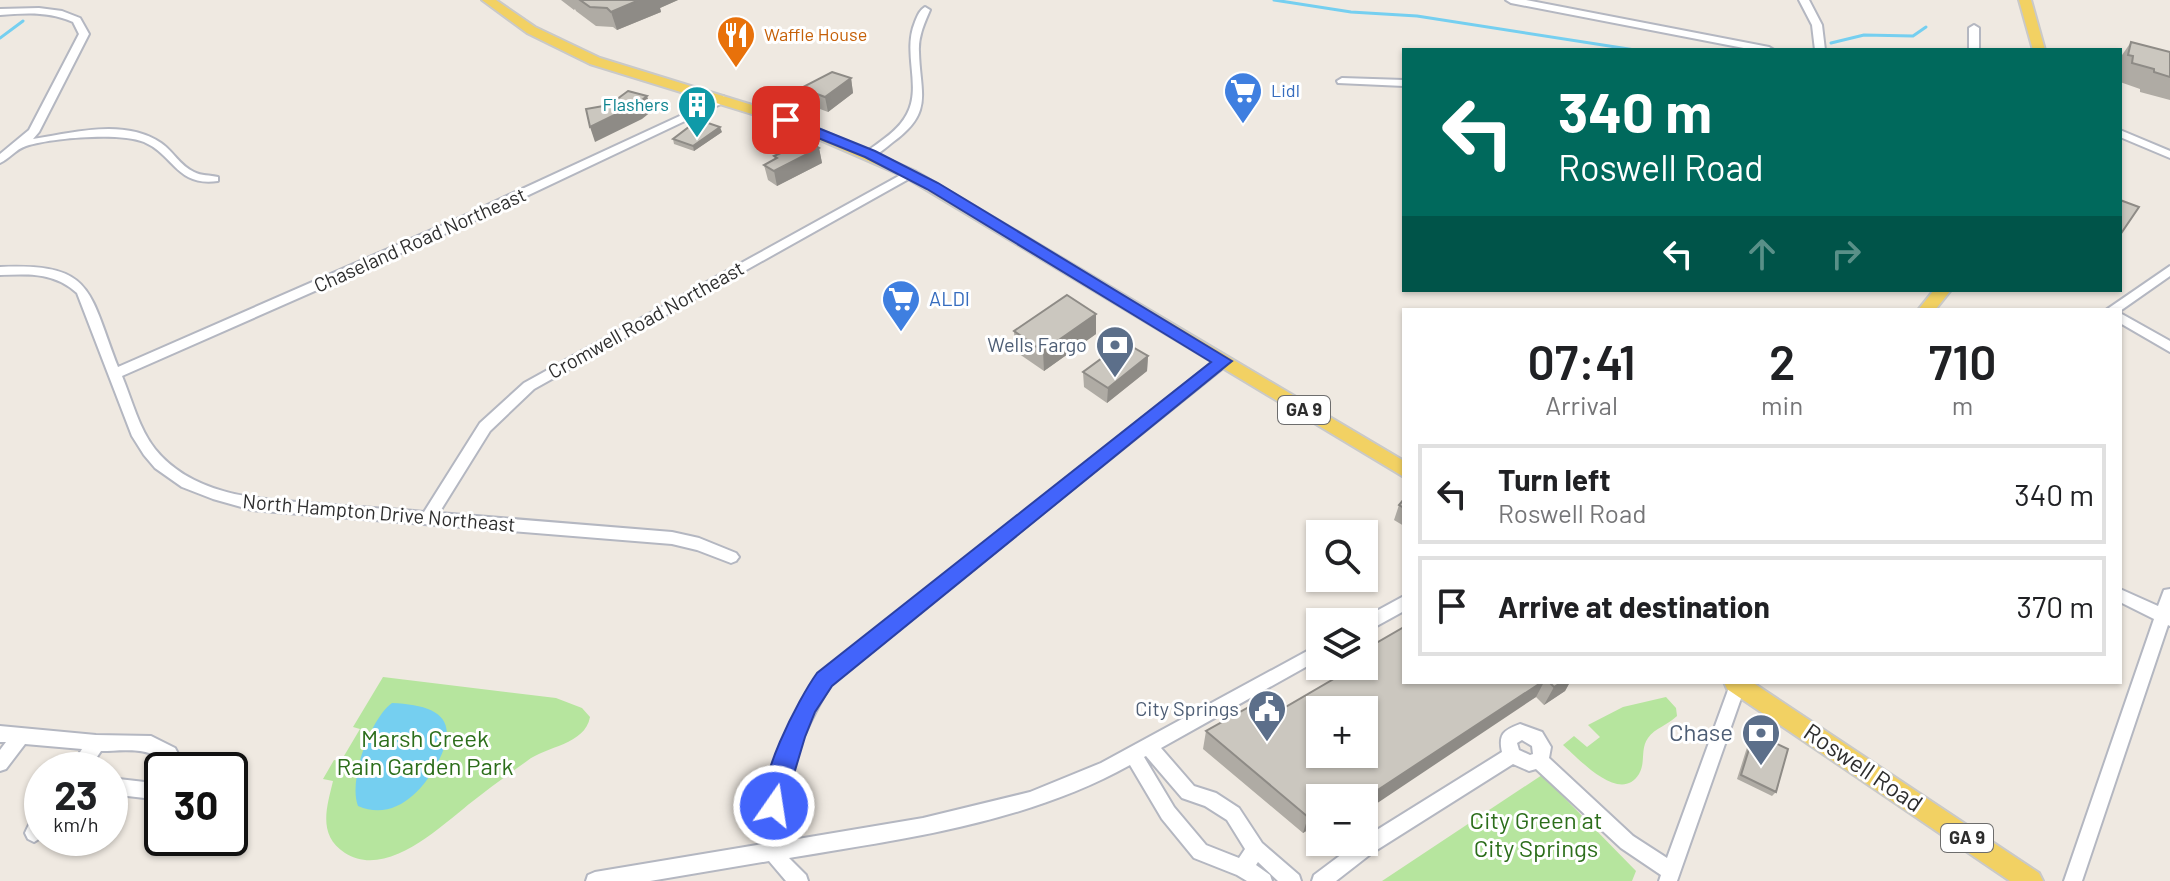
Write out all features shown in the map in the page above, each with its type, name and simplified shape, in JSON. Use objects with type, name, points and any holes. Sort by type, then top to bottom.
[{"type":"main road","name":"GA 9","points":[[488,0],[531,30],[577,54],[786,120],[910,174],[1402,469]]},
{"type":"main road","points":[[2025,0],[2038,48]]},
{"type":"main road","points":[[1928,308],[1941,292]]},
{"type":"main road","name":"Roswell Road","points":[[1738,684],[2031,881]]},
{"type":"street","points":[[1511,0],[1759,48]]},
{"type":"street","points":[[1804,0],[1817,25],[1820,48]]},
{"type":"street","points":[[870,154],[898,134],[918,106],[920,88],[912,41],[916,25],[925,10]]},
{"type":"street","points":[[0,12],[58,12],[77,20],[84,29],[83,40],[44,117],[24,143],[0,160]]},
{"type":"street","points":[[1974,28],[1974,48]]},
{"type":"street","points":[[1342,81],[1402,83]]},
{"type":"street","name":"Chaseland Road Northeast","points":[[114,374],[458,224],[723,99]]},
{"type":"street","points":[[24,143],[103,134],[133,136],[156,144],[188,176],[214,179]]},
{"type":"street","points":[[2122,134],[2170,155]]},
{"type":"street","name":"Cromwell Road Northeast","points":[[428,519],[485,427],[529,386],[910,174]]},
{"type":"street","name":"North Hampton Drive Northeast","points":[[0,271],[37,270],[72,279],[82,291],[147,450],[167,472],[192,487],[252,504],[672,538],[699,544],[731,557]]},
{"type":"street","points":[[2115,308],[2150,287],[2170,270]]},
{"type":"street","points":[[2122,318],[2170,347]]},
{"type":"street","points":[[799,881],[773,852],[772,827],[777,786],[806,707],[825,679],[1223,361]]},
{"type":"street","points":[[2073,881],[2166,618],[2170,595]]},
{"type":"street","points":[[2122,596],[2166,618]]},
{"type":"street","points":[[1378,618],[1402,604]]},
{"type":"street","points":[[595,881],[976,816],[1031,800],[1091,777],[1306,659]]},
{"type":"street","points":[[1539,760],[1627,842],[1669,876],[1737,684]]},
{"type":"street","points":[[1525,732],[1536,737],[1543,747],[1539,760],[1529,763],[1512,755],[1507,745],[1510,736],[1525,732]]},
{"type":"street","points":[[0,734],[96,743],[151,744],[165,752]]},
{"type":"street","points":[[0,763],[21,736]]},
{"type":"street","points":[[90,752],[96,743]]},
{"type":"street","points":[[1141,751],[1188,792],[1210,799],[1233,814],[1256,849],[1292,881]]},
{"type":"street","points":[[1141,751],[1168,813],[1200,852],[1243,868],[1263,881]]},
{"type":"street","points":[[1321,881],[1391,831],[1512,755]]},
{"type":"street","points":[[1168,813],[1188,792]]},
{"type":"street","points":[[1243,868],[1256,849]]},
{"type":"green space","name":"Marsh Creek Rain Garden Park","points":[[383,677],[556,698],[582,708],[590,717],[581,734],[527,761],[413,846],[378,860],[361,860],[345,853],[330,838],[326,820],[333,781],[323,779],[334,760],[341,761],[360,729],[353,727]]},
{"type":"green space","points":[[1666,697],[1676,708],[1677,716],[1648,738],[1641,769],[1631,782],[1611,782],[1563,745],[1574,736],[1587,747],[1600,737],[1588,725],[1623,707]]},
{"type":"green space","name":"City Green at City Springs","points":[[1542,775],[1636,871],[1632,881],[1382,881]]},
{"type":"water","points":[[392,703],[420,707],[440,716],[447,734],[445,746],[432,773],[416,793],[395,807],[371,810],[358,806],[356,782],[369,736]]},
{"type":"building","points":[[580,0],[639,0],[611,12],[607,8],[590,7]]},
{"type":"building","points":[[2131,42],[2170,52],[2170,77],[2132,63],[2133,56],[2128,55]]},
{"type":"building","points":[[832,72],[851,78],[825,97],[801,88]]},
{"type":"building","points":[[628,91],[647,96],[590,127],[586,109],[609,105]]},
{"type":"building","points":[[705,122],[720,127],[693,146],[673,139],[694,123]]},
{"type":"building","points":[[808,141],[819,148],[774,171],[764,165],[777,158],[774,156]]},
{"type":"building","points":[[2122,201],[2139,207],[2122,232]]},
{"type":"building","points":[[1067,295],[1096,314],[1043,351],[1014,331]]},
{"type":"building","points":[[1124,342],[1148,356],[1108,388],[1083,372]]},
{"type":"building","name":"City Springs","points":[[1402,628],[1402,684],[1539,684],[1378,790],[1378,784],[1306,784],[1306,815],[1206,731],[1249,707],[1265,719],[1332,680],[1378,680],[1378,642]]},
{"type":"building","name":"Chase","points":[[1754,733],[1788,749],[1776,792],[1741,775]]},
{"type":"waterway","points":[[1274,0],[1351,12],[1417,16],[1622,48]]},
{"type":"waterway","points":[[0,38],[23,21]]},
{"type":"waterway","points":[[1831,43],[1864,35],[1913,36],[1926,27]]},
{"type":"place","name":"Waffle House","points":[[736,69]]},
{"type":"place","name":"Lidl","points":[[1243,125]]},
{"type":"place","name":"Flashers","points":[[697,139]]},
{"type":"place","name":"ALDI","points":[[901,333]]},
{"type":"place","name":"Wells Fargo","points":[[1115,379]]},
{"type":"place","name":"City Springs","points":[[1267,743]]},
{"type":"place","name":"Chase","points":[[1761,767]]},
{"type":"route","points":[[774,806],[777,786],[806,707],[834,670],[1223,361],[933,186],[870,154],[786,120]]}]
